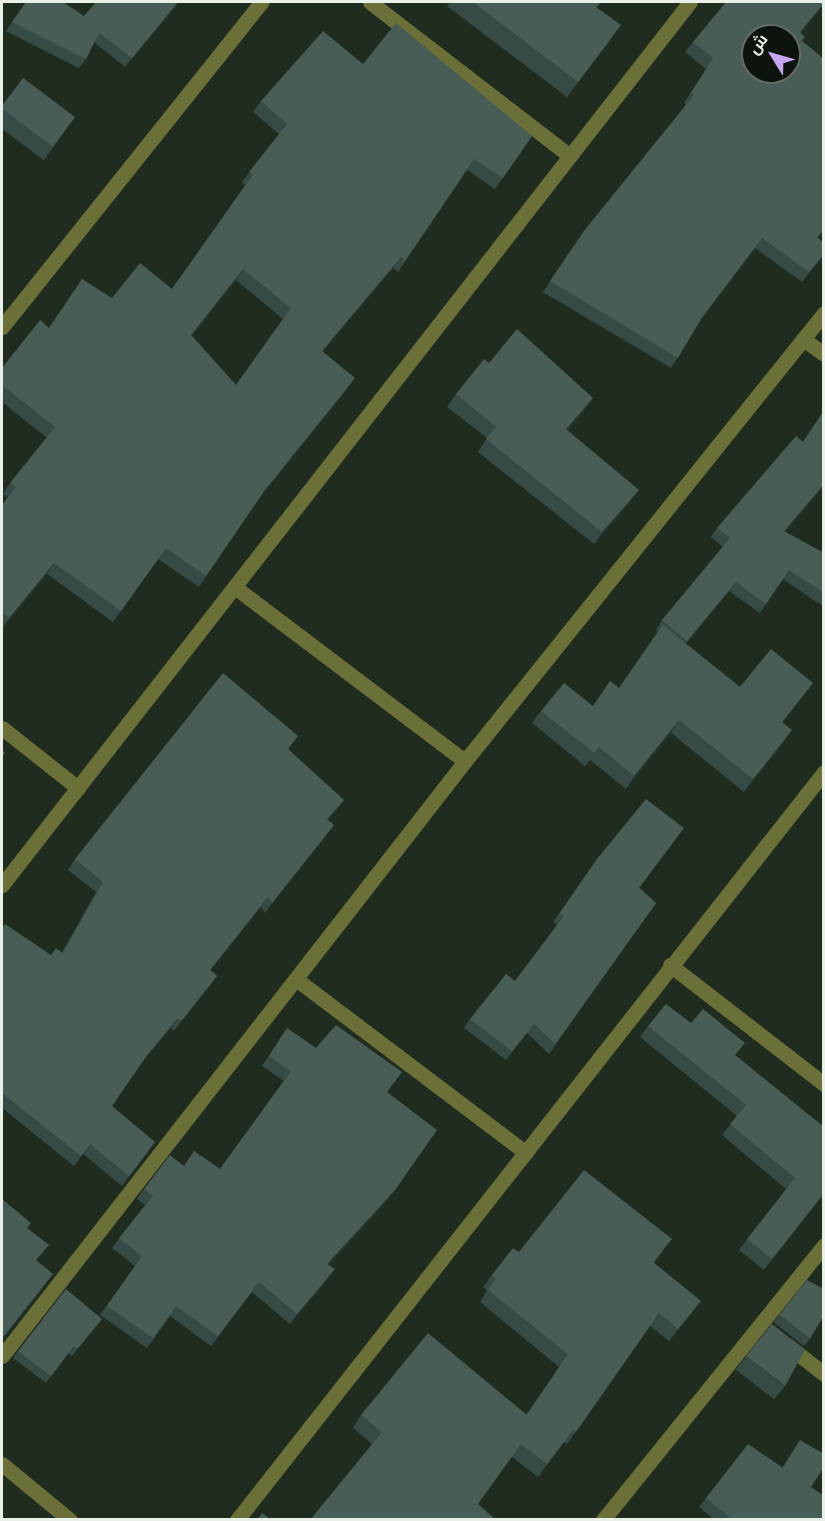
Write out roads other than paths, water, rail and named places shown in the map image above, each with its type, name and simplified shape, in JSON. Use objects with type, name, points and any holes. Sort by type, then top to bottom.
[{"type":"street","points":[[2,327],[261,2]]},
{"type":"street","points":[[370,2],[570,156]]},
{"type":"street","points":[[2,885],[236,588],[690,2]]},
{"type":"street","points":[[2,1356],[465,761],[824,313]]},
{"type":"street","points":[[803,339],[824,354]]},
{"type":"street","points":[[236,588],[465,761]]},
{"type":"street","points":[[2,728],[78,788]]},
{"type":"street","points":[[237,1520],[526,1153],[670,965],[824,772]]},
{"type":"street","points":[[670,965],[824,1083]]},
{"type":"street","points":[[296,979],[526,1153]]},
{"type":"street","points":[[603,1520],[824,1245]]},
{"type":"street","points":[[761,1325],[824,1374]]},
{"type":"street","points":[[2,1464],[70,1520]]}]
